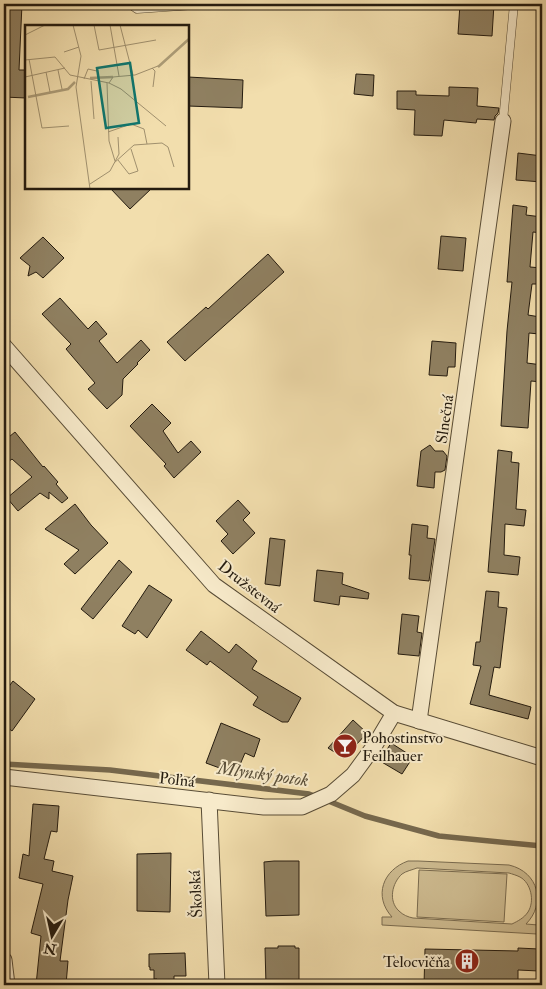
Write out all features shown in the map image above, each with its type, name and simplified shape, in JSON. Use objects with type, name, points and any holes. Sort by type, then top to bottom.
[{"type":"street","name":"Slnečná","points":[[419,721],[503,121]]},
{"type":"street","name":"Družstevná","points":[[4,346],[214,585],[394,713],[542,758]]},
{"type":"street","name":"Poľná","points":[[4,777],[264,807],[302,808],[331,794],[353,775],[375,745],[394,713]]},
{"type":"street","name":"Školská","points":[[209,800],[217,985]]},
{"type":"street","points":[[4,960],[7,985]]},
{"type":"lane","points":[[130,4],[137,9],[209,4]]},
{"type":"lane","points":[[503,121],[514,4]]},
{"type":"shaded area","points":[[408,861],[418,861],[509,865],[519,869],[533,881],[536,890],[536,907],[526,924],[538,925],[537,934],[382,925],[382,917],[392,917],[383,901],[382,892],[384,884],[387,877],[399,865]],"holes":[[[417,868],[509,873],[519,876],[524,880],[531,893],[531,903],[528,912],[523,918],[512,924],[413,918],[406,916],[393,902],[392,897],[396,882],[404,873]]]},
{"type":"shaded area","points":[[419,870],[507,874],[504,922],[417,917]]},
{"type":"building","points":[[4,4],[22,4],[19,70],[25,70],[25,98],[4,97]]},
{"type":"building","points":[[460,4],[494,4],[492,36],[458,34]]},
{"type":"building","points":[[356,74],[374,75],[373,96],[354,94]]},
{"type":"building","points":[[189,77],[243,80],[242,108],[189,106]]},
{"type":"building","points":[[449,87],[478,88],[477,106],[499,108],[494,120],[477,119],[476,123],[444,120],[442,136],[414,135],[415,110],[397,109],[397,91],[416,91],[416,95],[449,96]]},
{"type":"building","points":[[518,153],[542,156],[542,182],[516,180]]},
{"type":"building","points":[[111,189],[151,189],[130,209]]},
{"type":"building","points":[[513,205],[527,207],[526,215],[542,217],[542,233],[533,232],[530,267],[542,268],[541,284],[532,284],[528,315],[540,317],[539,334],[529,333],[527,363],[542,365],[542,382],[531,381],[528,428],[501,426],[512,282],[507,282]]},
{"type":"building","points":[[441,236],[466,238],[463,271],[438,269]]},
{"type":"building","points":[[43,237],[64,258],[43,278],[36,272],[28,276],[30,266],[20,258]]},
{"type":"building","points":[[268,254],[284,272],[185,361],[167,342],[206,307],[208,309]]},
{"type":"building","points":[[60,298],[88,329],[96,321],[107,334],[99,341],[117,363],[141,340],[150,350],[123,379],[122,395],[107,409],[88,389],[95,383],[66,349],[71,344],[42,314]]},
{"type":"building","points":[[432,341],[456,343],[455,367],[448,367],[447,376],[429,375]]},
{"type":"building","points":[[152,404],[171,423],[163,431],[178,453],[191,441],[201,452],[174,478],[164,466],[166,464],[130,426]]},
{"type":"building","points":[[15,432],[43,467],[58,482],[56,484],[68,498],[62,503],[49,492],[49,499],[40,493],[18,511],[7,498],[32,477],[12,459],[4,465],[4,441]]},
{"type":"building","points":[[430,445],[435,451],[443,451],[447,456],[445,470],[435,472],[434,488],[417,486],[421,451]]},
{"type":"building","points":[[498,450],[512,452],[511,462],[519,463],[516,509],[526,510],[524,526],[505,524],[504,555],[520,557],[518,575],[488,572]]},
{"type":"building","points":[[238,500],[250,513],[243,520],[255,533],[233,554],[221,541],[228,534],[216,521]]},
{"type":"building","points":[[75,504],[108,543],[75,574],[64,564],[79,550],[45,529]]},
{"type":"building","points":[[412,524],[428,526],[427,538],[435,539],[429,581],[409,579]]},
{"type":"building","points":[[270,538],[285,540],[280,586],[265,584]]},
{"type":"building","points":[[119,560],[132,572],[93,619],[81,609]]},
{"type":"building","points":[[317,570],[343,573],[342,584],[369,593],[368,599],[340,596],[339,605],[314,601]]},
{"type":"building","points":[[149,585],[172,600],[147,638],[138,630],[135,634],[122,626]]},
{"type":"building","points":[[486,591],[499,592],[498,607],[507,608],[500,668],[494,667],[489,695],[531,707],[528,719],[470,704],[481,666],[473,665],[476,642],[480,642]]},
{"type":"building","points":[[402,614],[419,616],[417,632],[422,633],[419,656],[398,654]]},
{"type":"building","points":[[201,631],[229,653],[236,644],[257,661],[252,669],[301,698],[288,722],[282,722],[253,705],[258,697],[210,661],[207,665],[186,650]]},
{"type":"building","points":[[13,681],[35,699],[12,731],[4,725],[4,693]]},
{"type":"building","points":[[353,720],[367,733],[344,758],[328,748]]},
{"type":"building","points":[[221,723],[260,739],[254,757],[245,753],[236,774],[206,763]]},
{"type":"building","points":[[391,743],[413,757],[402,774],[380,761]]},
{"type":"building","points":[[33,804],[59,806],[57,832],[51,831],[44,859],[54,861],[52,871],[73,876],[60,961],[68,961],[66,985],[36,985],[41,936],[31,933],[43,884],[19,878],[23,854],[29,856]]},
{"type":"building","points":[[171,853],[170,912],[137,911],[137,854]]},
{"type":"building","points":[[299,861],[299,915],[266,916],[264,862]]},
{"type":"building","points":[[278,946],[295,946],[295,948],[299,948],[299,985],[266,985],[265,948],[278,948]]},
{"type":"building","name":"Telocvičňa","points":[[518,948],[539,949],[539,971],[518,970],[518,985],[424,985],[425,949],[518,951]]},
{"type":"building","points":[[185,953],[186,976],[174,976],[174,985],[158,985],[157,979],[154,979],[154,970],[150,970],[149,967],[149,954]]},
{"type":"waterway","name":"Mlynský potok","points":[[4,764],[110,770],[309,794],[317,797]]},
{"type":"waterway","name":"Mlynský potok","points":[[326,800],[365,816],[439,836],[542,846]]},
{"type":"place","name":"Pohostinstvo Feilhauer","points":[[345,746]]},
{"type":"place","name":"Telocvičňa","points":[[467,961]]}]
